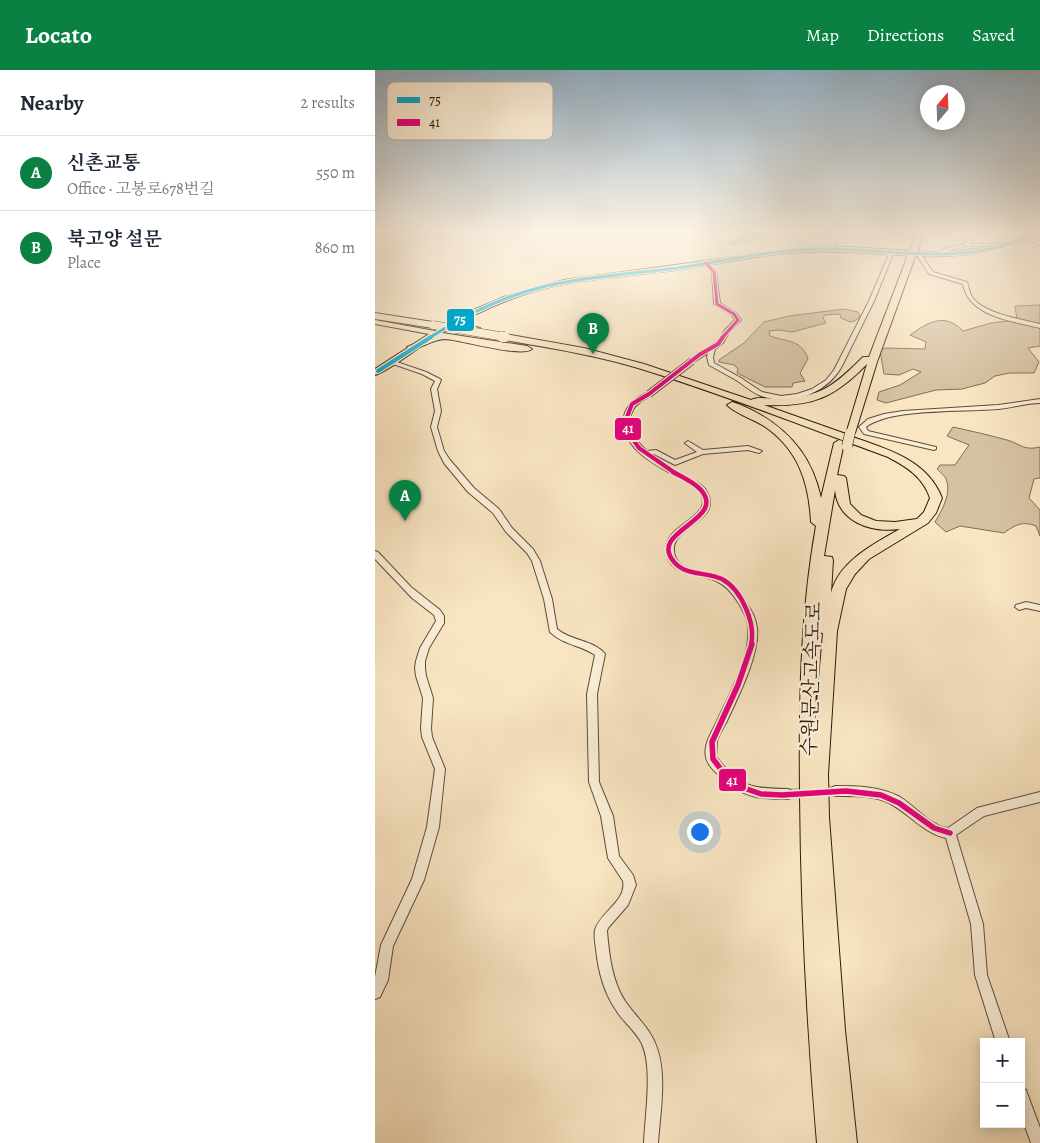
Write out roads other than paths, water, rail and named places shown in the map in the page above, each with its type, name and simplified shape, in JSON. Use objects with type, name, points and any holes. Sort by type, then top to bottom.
[{"type":"highway","name":"수원문산고속도로","points":[[829,1143],[819,898],[808,738],[813,595],[828,494],[866,359],[900,281]]},
{"type":"highway","name":"수원문산고속도로","points":[[819,898],[824,599],[831,522],[840,478],[845,438],[902,281]]},
{"type":"highway","points":[[466,316],[458,325],[485,331]]},
{"type":"highway","points":[[375,317],[591,356],[653,374]]},
{"type":"highway","points":[[436,328],[537,336],[626,358],[666,372],[678,380],[737,407],[772,426],[801,455],[812,479],[817,503],[813,595]]},
{"type":"highway","points":[[436,328],[442,334],[456,338]]},
{"type":"highway","points":[[412,347],[442,336],[549,345],[618,358],[889,458],[919,478],[928,491],[928,505],[921,517],[907,525],[886,526],[869,522],[855,516],[844,505],[840,478]]},
{"type":"highway","points":[[505,341],[703,386],[750,400],[767,402],[791,401],[832,390],[866,359]]},
{"type":"highway","points":[[703,386],[892,455],[916,468],[934,490],[935,505],[924,520],[864,556],[850,571],[839,589],[834,605],[830,631],[820,774]]},
{"type":"highway","name":"수원문산고속도로","points":[[822,960],[834,1030],[845,1143]]},
{"type":"main road","points":[[375,317],[418,330],[436,328],[505,299],[549,285],[577,281]]},
{"type":"main road","points":[[375,373],[436,328],[466,316]]},
{"type":"main road","points":[[412,347],[414,340],[421,334],[418,330]]},
{"type":"street","points":[[715,281],[717,304],[734,314],[738,320],[727,331],[721,342],[692,361],[649,394],[632,404],[627,418],[630,437],[635,445],[681,477],[696,485],[706,498],[706,508],[702,516],[679,530],[674,537],[670,550],[672,558],[683,569],[725,581],[742,603],[752,622],[753,635],[749,654],[712,742],[711,757],[720,769],[746,790],[788,794]]},
{"type":"street","points":[[712,348],[711,364],[759,393],[766,396],[802,396],[829,381],[841,364],[880,281]]},
{"type":"street","points":[[958,281],[965,283],[967,294],[979,306],[1040,326]]},
{"type":"street","points":[[392,362],[430,375],[438,380],[434,389],[438,411],[433,427],[444,457],[471,490],[496,511],[509,530],[530,551],[536,561],[548,599],[553,630],[569,640],[595,650],[600,654],[592,694],[594,782],[609,822],[614,858],[629,879],[630,885],[624,902],[604,924],[601,931],[602,948],[610,986],[620,1005],[647,1037],[651,1050],[655,1081],[651,1143]]},
{"type":"street","points":[[934,448],[866,433],[862,427],[868,421],[880,417],[921,412],[999,407],[1040,401]]},
{"type":"street","points":[[689,443],[703,452]]},
{"type":"street","points":[[647,454],[655,450],[675,462],[703,452],[748,448],[759,451]]},
{"type":"street","points":[[375,554],[394,572],[411,594],[437,612],[441,618],[440,623],[422,651],[420,661],[421,675],[428,697],[426,734],[440,768],[433,827],[419,880],[387,945],[381,980],[375,992]]},
{"type":"street","points":[[1019,607],[1026,605],[1040,608]]},
{"type":"street","points":[[835,791],[883,795],[903,805],[939,832],[950,833],[981,812],[1040,797]]},
{"type":"street","points":[[950,833],[977,924],[981,975],[1002,1038]]},
{"type":"street","points":[[1025,1106],[1038,1143]]},
{"type":"tunnel","points":[[788,794],[835,791]]},
{"type":"place","name":"북고양 설문","points":[[593,354]]},
{"type":"place","name":"신촌교통","points":[[405,521]]}]
